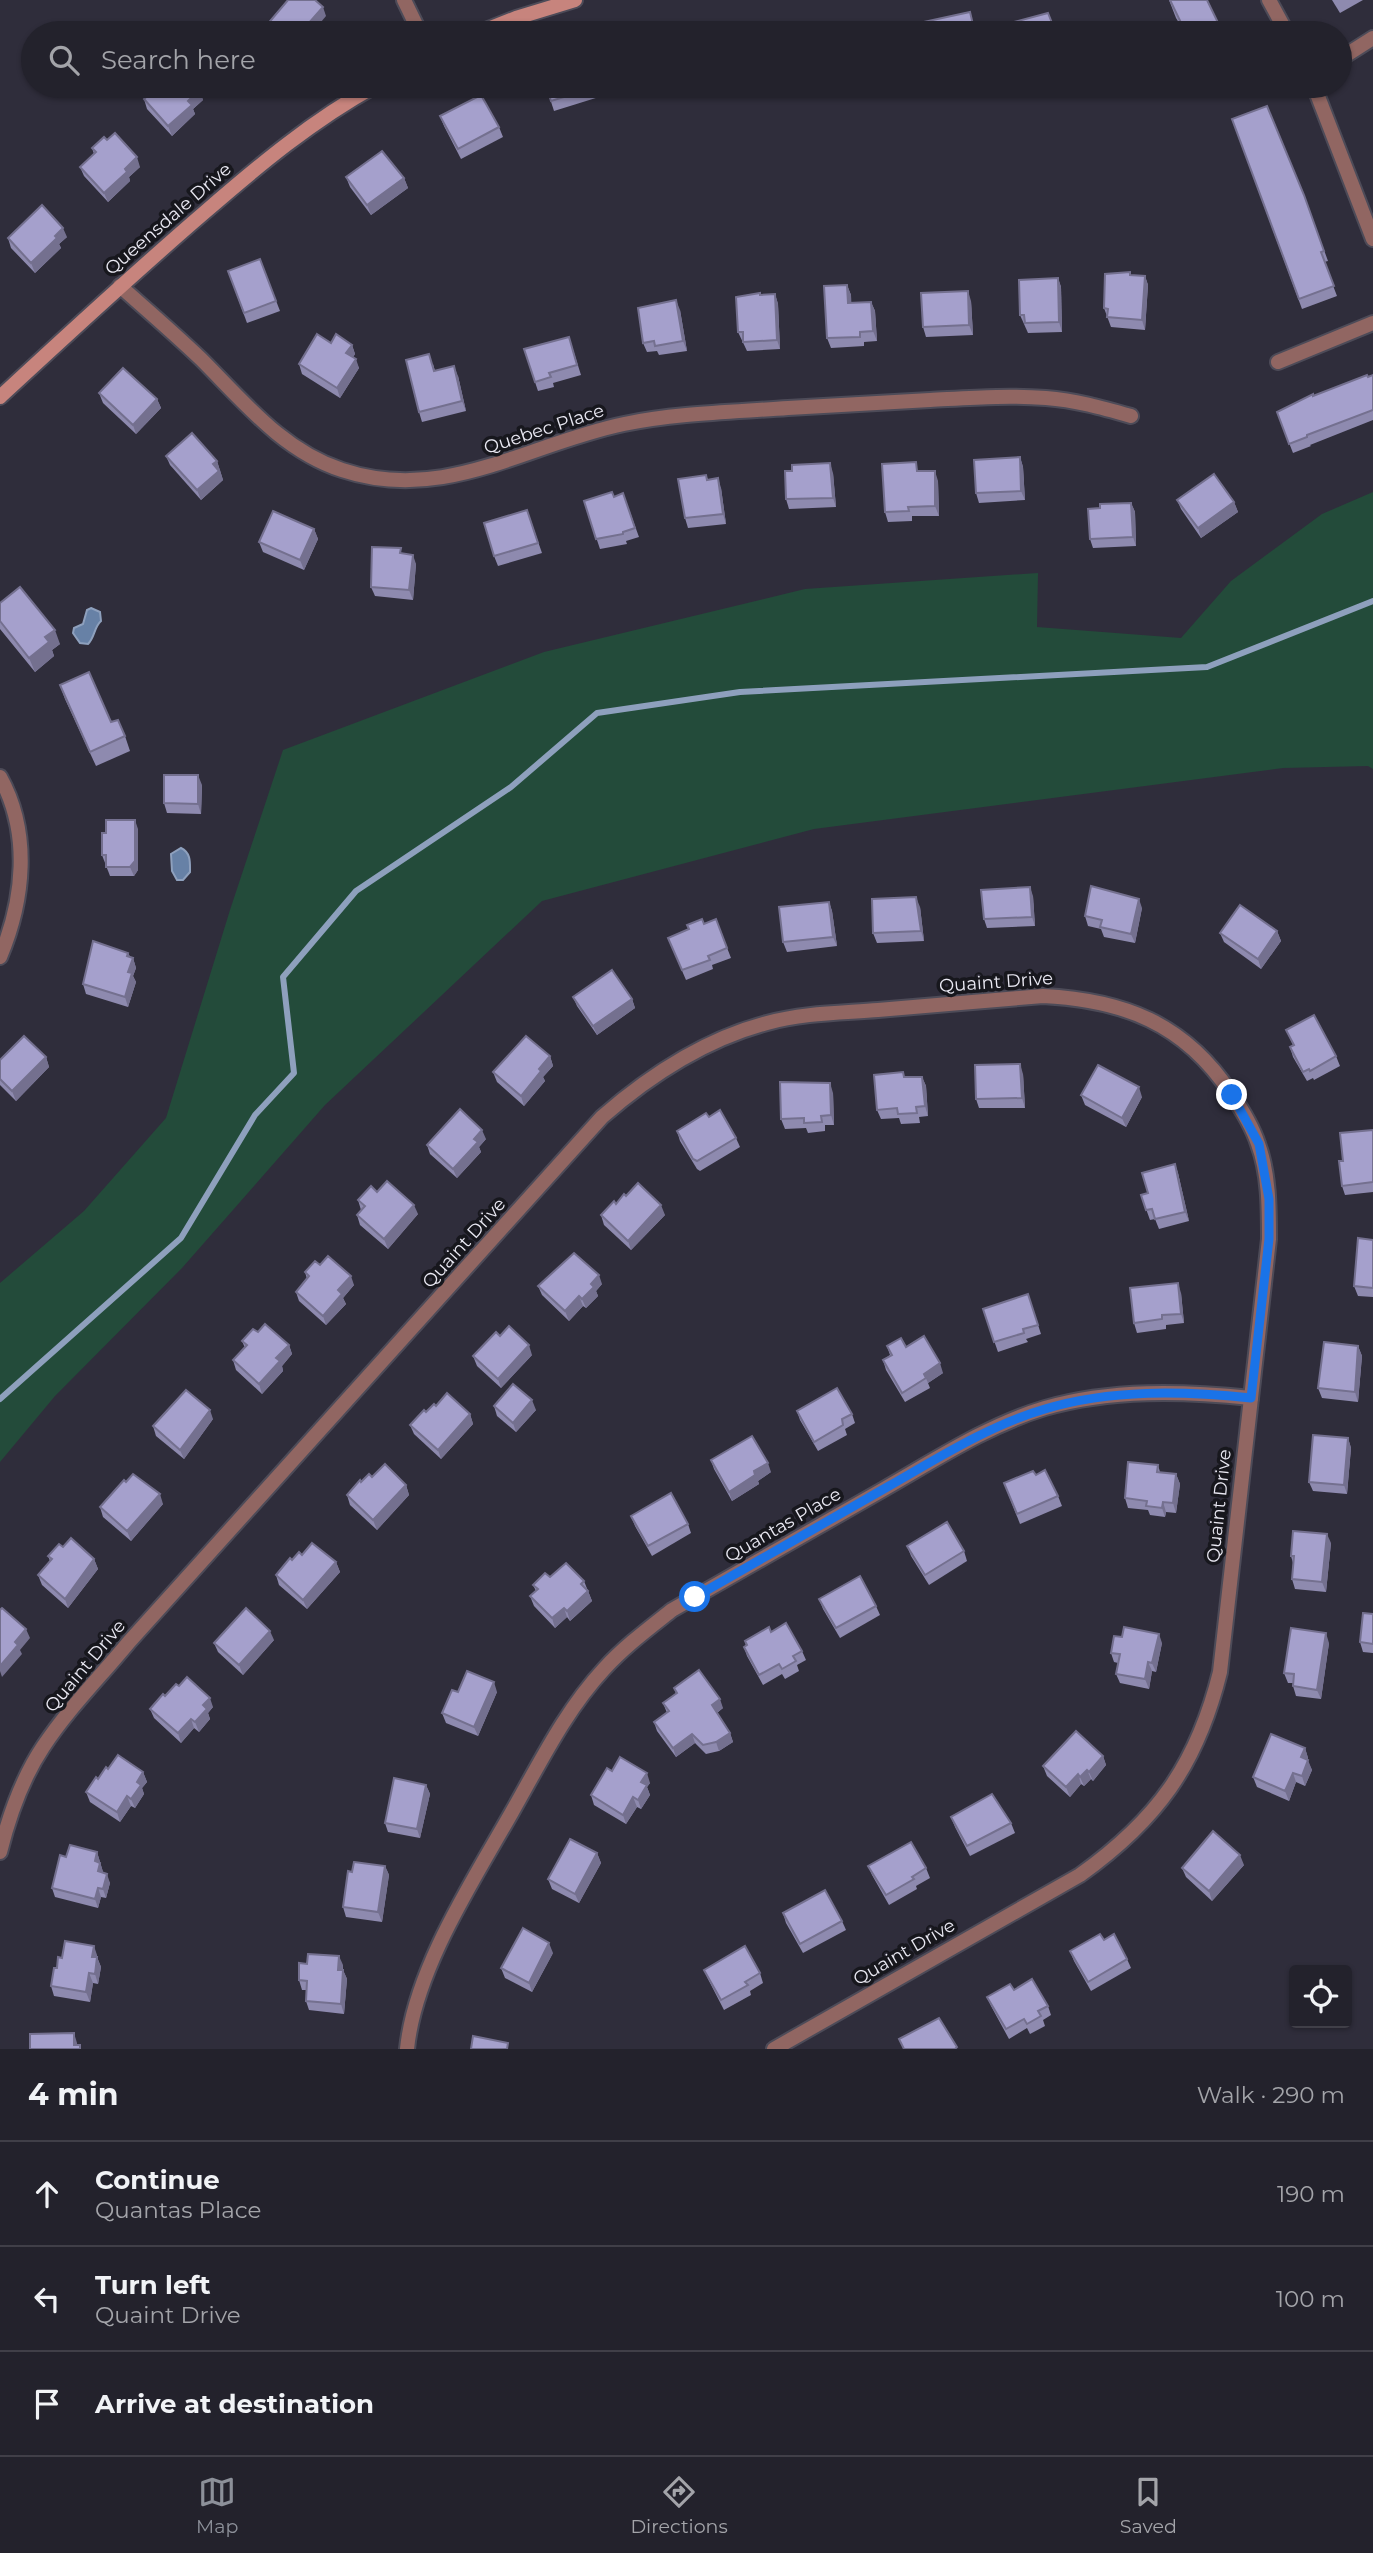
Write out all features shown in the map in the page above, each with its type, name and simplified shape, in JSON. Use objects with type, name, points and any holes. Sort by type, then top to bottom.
[{"type":"street","points":[[404,0],[414,21]]},
{"type":"street","points":[[508,21],[575,0]]},
{"type":"street","points":[[1269,0],[1280,21]]},
{"type":"street","points":[[1352,51],[1373,38]]},
{"type":"street","name":"Queensdale Drive","points":[[0,397],[120,286],[257,166],[356,98]]},
{"type":"street","points":[[1319,98],[1373,239]]},
{"type":"street","name":"Quebec Place","points":[[120,286],[288,443],[314,459],[343,471],[380,479],[452,477],[487,469],[547,445],[587,433],[667,417],[1005,396],[1048,398],[1131,416]]},
{"type":"street","points":[[1278,362],[1373,323]]},
{"type":"street","points":[[0,777],[14,813],[20,844],[21,869],[17,908],[0,957]]},
{"type":"street","name":"Quaint Drive","points":[[0,1852],[21,1789],[43,1747],[129,1642],[602,1117],[624,1098],[693,1052],[730,1035],[807,1015],[1043,996],[1111,1004],[1174,1032],[1222,1080],[1259,1144],[1269,1199],[1269,1239],[1220,1672],[1210,1709],[1183,1769],[1161,1802],[1112,1852],[1080,1875],[774,2049]]},
{"type":"street","name":"Quantas Place","points":[[407,2049],[417,2002],[431,1961],[476,1875],[575,1704],[604,1669],[636,1638],[672,1611],[950,1451],[1044,1409],[1116,1396],[1168,1392],[1251,1398]]},
{"type":"green space","points":[[1373,492],[1373,769],[1368,766],[1283,768],[814,829],[542,901],[325,1105],[182,1268],[55,1396],[0,1462],[0,1283],[84,1211],[166,1118],[283,750],[544,652],[805,589],[1038,573],[1037,627],[1181,638],[1231,581],[1322,514]]},
{"type":"water","points":[[91,608],[100,612],[101,621],[88,644],[80,643],[73,633],[74,628],[83,624],[87,610]]},
{"type":"water","points":[[181,848],[188,855],[190,872],[183,880],[177,880],[172,871],[171,854]]},
{"type":"building","points":[[288,0],[315,0],[323,7],[311,21],[270,21]]},
{"type":"building","points":[[1170,0],[1207,0],[1217,21],[1180,21]]},
{"type":"building","points":[[970,12],[972,21],[928,21]]},
{"type":"building","points":[[1048,13],[1051,21],[1018,21]]},
{"type":"building","points":[[191,98],[188,101],[192,105],[168,126],[144,99]]},
{"type":"building","points":[[475,98],[483,98],[499,127],[458,149],[440,116]]},
{"type":"building","points":[[1267,106],[1304,195],[1334,286],[1299,299],[1232,119]]},
{"type":"building","points":[[115,133],[137,157],[125,169],[127,172],[104,193],[80,167],[96,152],[92,148],[104,137],[107,140]]},
{"type":"building","points":[[382,151],[404,178],[367,205],[346,177]]},
{"type":"building","points":[[42,205],[63,228],[55,236],[57,238],[31,263],[8,238]]},
{"type":"building","points":[[260,259],[276,301],[244,313],[228,271]]},
{"type":"building","points":[[1130,272],[1130,275],[1145,276],[1142,320],[1107,317],[1108,309],[1104,308],[1105,274]]},
{"type":"building","points":[[1058,278],[1059,322],[1025,323],[1024,315],[1020,315],[1019,280]]},
{"type":"building","points":[[847,285],[848,303],[871,302],[873,331],[860,332],[860,337],[827,338],[824,286]]},
{"type":"building","points":[[968,291],[969,325],[923,327],[921,293]]},
{"type":"building","points":[[760,293],[775,294],[777,340],[743,342],[743,332],[738,332],[736,297]]},
{"type":"building","points":[[676,300],[683,341],[655,346],[654,341],[643,343],[638,308]]},
{"type":"building","points":[[317,334],[331,343],[336,334],[352,345],[346,353],[356,359],[337,388],[299,364]]},
{"type":"building","points":[[569,337],[577,365],[549,373],[551,377],[535,382],[524,349]]},
{"type":"building","points":[[429,354],[434,371],[454,366],[462,401],[419,412],[406,360]]},
{"type":"building","points":[[123,368],[157,399],[133,425],[99,393]]},
{"type":"building","points":[[1373,375],[1373,410],[1289,444],[1277,412],[1313,394]]},
{"type":"building","points":[[192,433],[217,461],[213,464],[219,471],[197,490],[166,456]]},
{"type":"building","points":[[1020,457],[1021,491],[976,493],[974,460]]},
{"type":"building","points":[[916,462],[917,471],[935,471],[935,506],[908,507],[909,511],[885,512],[882,464]]},
{"type":"building","points":[[830,463],[833,498],[786,499],[785,471],[792,471],[792,465]]},
{"type":"building","points":[[1214,474],[1234,502],[1198,528],[1177,500]]},
{"type":"building","points":[[706,475],[707,480],[718,478],[723,514],[685,518],[678,479]]},
{"type":"building","points":[[612,492],[614,497],[623,493],[635,528],[623,534],[596,539],[584,501]]},
{"type":"building","points":[[1131,503],[1133,537],[1090,539],[1088,509],[1100,508],[1100,504]]},
{"type":"building","points":[[527,510],[538,543],[494,556],[484,523]]},
{"type":"building","points":[[273,511],[314,529],[300,560],[259,542]]},
{"type":"building","points":[[372,547],[401,548],[400,553],[413,555],[409,590],[371,587]]},
{"type":"building","points":[[20,587],[55,630],[45,637],[49,642],[29,658],[0,621],[0,603]]},
{"type":"building","points":[[89,672],[111,722],[118,720],[125,736],[90,752],[60,685]]},
{"type":"building","points":[[164,775],[198,775],[198,804],[164,803]]},
{"type":"building","points":[[106,820],[135,820],[135,861],[130,867],[106,867],[106,855],[102,855],[102,833],[106,833]]},
{"type":"building","points":[[1091,886],[1139,899],[1131,934],[1100,927],[1102,920],[1085,916]]},
{"type":"building","points":[[1030,887],[1032,917],[984,919],[981,890]]},
{"type":"building","points":[[916,897],[921,931],[873,933],[872,899]]},
{"type":"building","points":[[829,902],[833,937],[783,942],[779,907]]},
{"type":"building","points":[[1240,905],[1277,931],[1258,959],[1220,933]]},
{"type":"building","points":[[702,919],[704,924],[716,919],[727,948],[708,956],[710,960],[682,970],[668,938],[689,929],[687,925]]},
{"type":"building","points":[[93,941],[128,953],[127,956],[133,958],[125,997],[83,984]]},
{"type":"building","points":[[612,970],[632,999],[593,1026],[573,997]]},
{"type":"building","points":[[1314,1015],[1336,1056],[1310,1071],[1309,1069],[1303,1072],[1290,1047],[1294,1045],[1286,1030]]},
{"type":"building","points":[[24,1036],[46,1057],[12,1091],[0,1079],[0,1060]]},
{"type":"building","points":[[526,1036],[550,1056],[521,1096],[493,1072]]},
{"type":"building","points":[[1020,1064],[1022,1098],[976,1099],[975,1065]]},
{"type":"building","points":[[1098,1065],[1139,1087],[1122,1118],[1081,1095]]},
{"type":"building","points":[[903,1072],[904,1077],[922,1077],[925,1106],[916,1107],[917,1113],[898,1114],[897,1108],[877,1110],[874,1075]]},
{"type":"building","points":[[780,1082],[830,1083],[831,1115],[821,1116],[822,1122],[804,1123],[804,1118],[781,1119]]},
{"type":"building","points":[[460,1109],[482,1130],[474,1139],[478,1142],[453,1169],[427,1145]]},
{"type":"building","points":[[720,1110],[736,1138],[697,1161],[693,1159],[677,1131],[706,1113],[709,1117]]},
{"type":"building","points":[[1373,1130],[1373,1182],[1342,1186],[1340,1133]]},
{"type":"building","points":[[1175,1164],[1185,1212],[1155,1219],[1152,1209],[1146,1210],[1141,1195],[1148,1193],[1142,1173]]},
{"type":"building","points":[[387,1181],[414,1205],[384,1239],[357,1215],[365,1206],[358,1200],[371,1186],[377,1192]]},
{"type":"building","points":[[638,1183],[661,1205],[628,1241],[601,1215]]},
{"type":"building","points":[[1358,1238],[1373,1240],[1373,1288],[1354,1286]]},
{"type":"building","points":[[574,1253],[599,1275],[591,1284],[594,1287],[582,1299],[579,1296],[565,1311],[538,1286]]},
{"type":"building","points":[[328,1256],[351,1276],[338,1290],[342,1294],[323,1316],[296,1292],[309,1276],[305,1272],[315,1261],[320,1265]]},
{"type":"building","points":[[1178,1283],[1181,1314],[1162,1315],[1162,1319],[1134,1323],[1130,1288]]},
{"type":"building","points":[[1028,1294],[1038,1325],[1023,1329],[1024,1333],[994,1342],[983,1309]]},
{"type":"building","points":[[265,1324],[289,1345],[276,1358],[280,1361],[259,1384],[233,1360],[247,1345],[242,1341],[253,1329],[258,1332]]},
{"type":"building","points":[[509,1326],[529,1345],[498,1379],[473,1356],[496,1332],[500,1336]]},
{"type":"building","points":[[924,1336],[940,1363],[924,1374],[926,1378],[902,1393],[883,1360],[892,1355],[887,1346],[901,1338],[906,1347]]},
{"type":"building","points":[[1324,1342],[1358,1346],[1355,1392],[1318,1388]]},
{"type":"building","points":[[513,1384],[532,1400],[513,1423],[494,1406]]},
{"type":"building","points":[[837,1388],[852,1414],[842,1419],[843,1425],[814,1442],[797,1411]]},
{"type":"building","points":[[186,1390],[210,1410],[180,1450],[153,1426]]},
{"type":"building","points":[[447,1393],[470,1414],[438,1450],[410,1425],[424,1410],[426,1412],[434,1404],[436,1406]]},
{"type":"building","points":[[1313,1435],[1348,1438],[1344,1485],[1309,1482]]},
{"type":"building","points":[[752,1436],[768,1463],[729,1492],[711,1460]]},
{"type":"building","points":[[1128,1462],[1158,1465],[1157,1472],[1176,1474],[1173,1503],[1163,1502],[1162,1508],[1146,1506],[1147,1501],[1125,1498]]},
{"type":"building","points":[[385,1464],[406,1485],[373,1520],[347,1495],[360,1480],[361,1482],[369,1474],[372,1477]]},
{"type":"building","points":[[1045,1470],[1058,1496],[1017,1514],[1004,1483],[1033,1471],[1036,1475]]},
{"type":"building","points":[[133,1474],[160,1494],[127,1531],[100,1507],[124,1480],[126,1482]]},
{"type":"building","points":[[671,1493],[688,1524],[648,1546],[631,1516]]},
{"type":"building","points":[[947,1522],[964,1551],[925,1575],[907,1546]]},
{"type":"building","points":[[1293,1531],[1327,1534],[1322,1582],[1292,1579]]},
{"type":"building","points":[[71,1538],[94,1559],[65,1599],[38,1575],[52,1559],[48,1556],[59,1544],[63,1547]]},
{"type":"building","points":[[312,1543],[336,1562],[303,1600],[276,1575],[290,1558],[292,1560],[299,1552],[302,1555]]},
{"type":"building","points":[[566,1563],[584,1581],[581,1584],[588,1591],[567,1611],[564,1608],[552,1618],[530,1596],[538,1589],[533,1585],[545,1573],[550,1577]]},
{"type":"building","points":[[860,1576],[876,1606],[836,1628],[819,1599]]},
{"type":"building","points":[[2,1608],[26,1629],[15,1642],[18,1645],[0,1666],[0,1610]]},
{"type":"building","points":[[246,1608],[270,1631],[239,1665],[214,1643]]},
{"type":"building","points":[[1363,1613],[1373,1614],[1373,1644],[1360,1642]]},
{"type":"building","points":[[786,1623],[802,1651],[793,1656],[796,1661],[782,1669],[779,1664],[759,1675],[744,1647],[747,1645],[745,1641],[769,1627],[771,1632]]},
{"type":"building","points":[[1124,1627],[1159,1634],[1152,1663],[1148,1662],[1145,1679],[1116,1674],[1120,1654],[1111,1653],[1114,1636],[1122,1637]]},
{"type":"building","points":[[1291,1628],[1326,1633],[1317,1690],[1293,1686],[1294,1674],[1284,1673]]},
{"type":"building","points":[[699,1670],[720,1699],[712,1705],[730,1733],[716,1742],[703,1745],[692,1734],[673,1748],[654,1722],[669,1711],[663,1703],[677,1693],[674,1688]]},
{"type":"building","points":[[467,1671],[494,1682],[474,1727],[442,1713],[452,1690],[458,1692]]},
{"type":"building","points":[[187,1677],[210,1698],[203,1705],[207,1709],[195,1722],[191,1719],[178,1733],[150,1709],[163,1694],[165,1696]]},
{"type":"building","points":[[1076,1731],[1103,1756],[1089,1772],[1087,1770],[1080,1777],[1078,1774],[1066,1787],[1043,1766]]},
{"type":"building","points":[[1271,1734],[1305,1748],[1301,1757],[1308,1760],[1302,1776],[1293,1773],[1285,1791],[1253,1777]]},
{"type":"building","points":[[118,1755],[143,1772],[137,1782],[141,1785],[131,1799],[127,1796],[117,1812],[86,1792],[96,1777],[98,1779],[106,1767],[108,1769]]},
{"type":"building","points":[[620,1757],[647,1773],[641,1782],[647,1785],[638,1800],[633,1797],[623,1815],[591,1795],[607,1768],[612,1771]]},
{"type":"building","points":[[394,1778],[426,1785],[417,1829],[385,1823]]},
{"type":"building","points":[[992,1794],[1011,1823],[967,1846],[951,1817]]},
{"type":"building","points":[[1213,1831],[1240,1855],[1209,1891],[1182,1868]]},
{"type":"building","points":[[570,1839],[597,1853],[575,1894],[548,1879]]},
{"type":"building","points":[[911,1842],[926,1868],[912,1877],[914,1879],[886,1895],[868,1866]]},
{"type":"building","points":[[70,1845],[97,1852],[95,1861],[100,1863],[98,1871],[107,1874],[103,1889],[98,1888],[95,1899],[52,1888],[60,1855],[66,1857]]},
{"type":"building","points":[[354,1862],[385,1866],[378,1912],[343,1907],[348,1871],[352,1872]]},
{"type":"building","points":[[825,1890],[842,1921],[800,1944],[783,1913]]},
{"type":"building","points":[[523,1928],[549,1943],[529,1983],[501,1968]]},
{"type":"building","points":[[1100,1934],[1104,1940],[1114,1934],[1127,1959],[1088,1982],[1070,1951]]},
{"type":"building","points":[[65,1941],[94,1946],[92,1957],[97,1957],[95,1974],[89,1973],[86,1992],[51,1986],[54,1968],[57,1968],[58,1957],[62,1958]]},
{"type":"building","points":[[745,1946],[760,1973],[745,1982],[748,1985],[721,2000],[704,1970]]},
{"type":"building","points":[[308,1954],[339,1956],[338,1970],[343,1970],[341,2004],[306,2001],[307,1981],[299,1980],[299,1963],[307,1964]]},
{"type":"building","points":[[1032,1979],[1048,2006],[1038,2011],[1041,2016],[1027,2024],[1024,2019],[1006,2029],[987,1997],[1010,1984],[1014,1990]]},
{"type":"building","points":[[939,2018],[957,2047],[955,2049],[904,2049],[899,2039]]},
{"type":"building","points":[[74,2033],[74,2045],[80,2045],[80,2049],[30,2049],[30,2034]]},
{"type":"building","points":[[473,2036],[508,2043],[507,2049],[471,2049]]},
{"type":"waterway","points":[[0,1399],[181,1238],[255,1115],[294,1073],[283,977],[356,891],[511,787],[597,713],[740,692],[1207,667],[1373,601]]},
{"type":"route","points":[[695,1597],[950,1451],[1044,1409],[1116,1396],[1168,1392],[1251,1398],[1269,1239],[1269,1199],[1259,1144],[1232,1095]]}]
